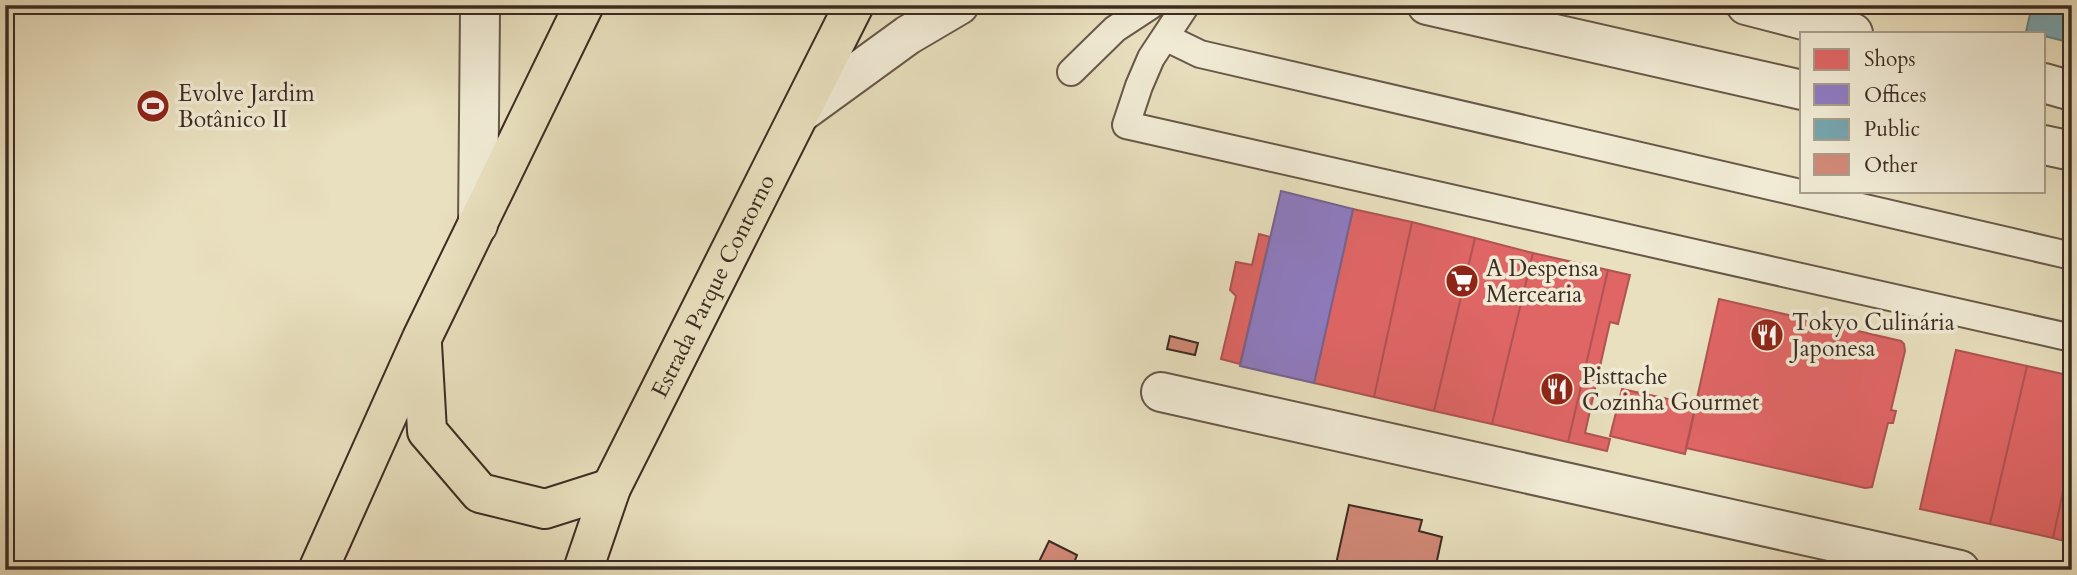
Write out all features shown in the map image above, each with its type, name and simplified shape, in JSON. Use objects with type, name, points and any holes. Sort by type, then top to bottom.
[{"type":"highway","points":[[318,570],[422,338],[584,5]]},
{"type":"highway","name":"Estrada Parque Contorno","points":[[583,570],[611,488],[855,5]]},
{"type":"highway","points":[[422,338],[427,431],[480,493],[545,509],[611,488]]},
{"type":"street","points":[[478,225],[482,5]]},
{"type":"street","points":[[802,112],[908,35],[959,5]]},
{"type":"street","points":[[1427,5],[1800,90]]},
{"type":"street","points":[[1746,5],[1849,32]]},
{"type":"street","points":[[2046,84],[2072,91]]},
{"type":"street","points":[[2046,145],[2072,151]]},
{"type":"street","points":[[1161,392],[1960,570]]},
{"type":"lane","points":[[1186,5],[1158,48],[1139,86],[1126,125],[2072,338]]},
{"type":"lane","points":[[1072,72],[1115,29],[1150,6],[1158,48]]},
{"type":"lane","points":[[1158,48],[1200,54],[2072,256]]},
{"type":"building: Shops","points":[[1353,209],[1412,222],[1374,397],[1314,383]]},
{"type":"building: Shops","points":[[1412,222],[1475,238],[1434,411],[1374,397]]},
{"type":"building: Shops","points":[[1259,234],[1270,237],[1240,364],[1221,359],[1236,296],[1230,290],[1236,262],[1252,265]]},
{"type":"building: Shops","points":[[1475,238],[1533,253],[1492,424],[1434,411]]},
{"type":"building: Shops","points":[[1533,253],[1608,270],[1568,442],[1492,424]]},
{"type":"building: Shops","points":[[1608,270],[1630,275],[1618,324],[1610,322],[1585,433],[1610,439],[1607,451],[1568,442]]},
{"type":"building: Shops","points":[[1719,299],[1901,341],[1904,344],[1905,351],[1891,410],[1896,411],[1893,423],[1888,423],[1872,487],[1865,488],[1686,448]]},
{"type":"building: Shops","points":[[1956,350],[2027,366],[1990,524],[1920,509]]},
{"type":"building: Shops","points":[[2027,366],[2072,376],[2072,450],[2053,538],[1990,524]]},
{"type":"building: Shops","points":[[1622,389],[1696,405],[1685,454],[1610,436]]},
{"type":"building: Shops","points":[[2072,450],[2072,543],[2053,538]]},
{"type":"building: Offices","points":[[1281,191],[1353,209],[1314,383],[1240,366]]},
{"type":"building: Public","points":[[2032,5],[2072,5],[2072,43],[2046,36],[2046,32],[2026,32]]},
{"type":"building: Other","points":[[1170,336],[1198,343],[1195,355],[1167,349]]},
{"type":"building: Other","points":[[1349,505],[1422,520],[1419,531],[1442,537],[1436,565],[1458,570],[1338,570],[1339,565],[1336,564]]},
{"type":"building: Other","points":[[1049,541],[1077,555],[1074,563],[1084,570],[1035,570]]},
{"type":"place","name":"Evolve Jardim Botânico II","points":[[153,106]]},
{"type":"place","name":"A Despensa Mercearia","points":[[1462,281]]},
{"type":"place","name":"Tokyo Culinária Japonesa","points":[[1767,335]]},
{"type":"place","name":"Pisttache Cozinha Gourmet","points":[[1557,389]]}]
